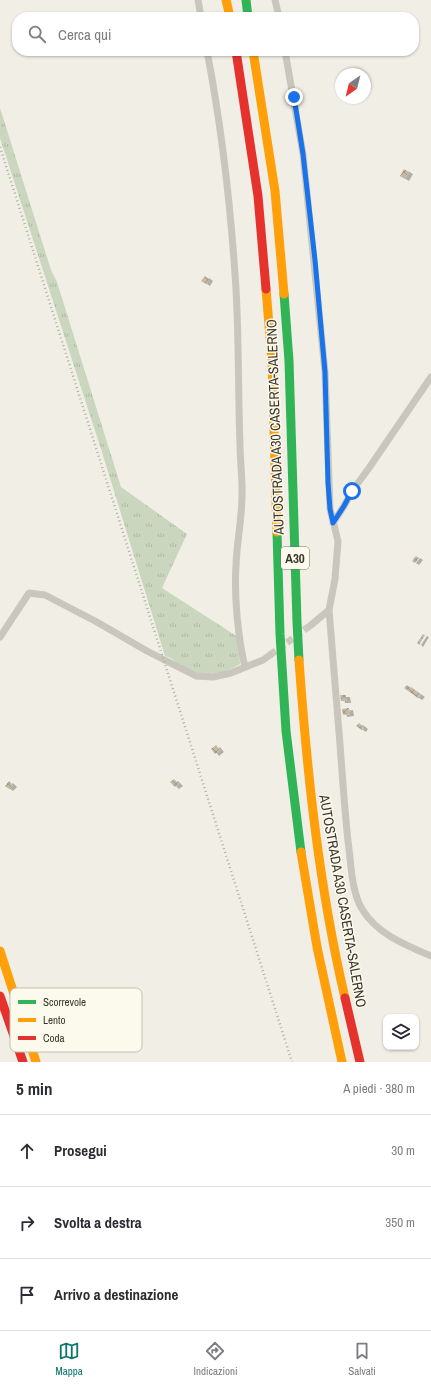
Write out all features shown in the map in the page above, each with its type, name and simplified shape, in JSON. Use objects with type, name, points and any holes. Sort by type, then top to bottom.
[{"type":"highway","points":[[226,0],[229,12]]},
{"type":"highway","points":[[246,0],[247,12]]},
{"type":"highway","name":"AUTOSTRADA A30 CASERTA-SALERNO","points":[[237,56],[258,196],[272,361],[280,634],[288,746],[304,877],[317,947],[342,1062]]},
{"type":"highway","name":"AUTOSTRADA A30 CASERTA-SALERNO","points":[[254,56],[275,191],[289,361],[297,622],[304,739],[316,841],[326,899],[339,973],[360,1062]]},
{"type":"highway","points":[[0,951],[12,988]]},
{"type":"highway","points":[[0,996],[10,1025]]},
{"type":"highway","points":[[20,1052],[23,1062]]},
{"type":"highway","points":[[33,1052],[36,1062]]},
{"type":"street","points":[[198,0],[200,12]]},
{"type":"street","points":[[275,0],[278,12]]},
{"type":"street","points":[[208,56],[227,186],[236,288],[242,489],[236,565],[236,593],[241,652],[245,667]]},
{"type":"street","points":[[286,56],[303,154],[315,260],[325,372],[330,509],[338,541],[335,579],[329,610],[345,812],[352,871],[357,896],[364,913],[378,929],[388,936],[431,956]]},
{"type":"street","points":[[333,523],[352,491],[431,377]]},
{"type":"street","points":[[0,637],[29,593],[45,595],[196,676],[213,677],[231,673],[263,660],[270,655]]},
{"type":"street","points":[[311,625],[329,610]]},
{"type":"green space","points":[[0,108],[51,270],[57,282],[121,487],[187,534],[162,588],[238,637],[240,664],[233,668],[209,674],[193,672],[185,669],[171,658],[165,656],[101,449],[0,138]]},
{"type":"building","points":[[404,169],[409,172],[405,179],[400,176]]},
{"type":"building","points":[[205,276],[209,279],[206,284],[201,281]]},
{"type":"building","points":[[416,556],[419,558],[415,563],[412,561]]},
{"type":"building","points":[[423,634],[425,635],[419,645],[417,643]]},
{"type":"building","points":[[407,685],[421,695],[418,698],[404,688]]},
{"type":"building","points":[[340,695],[346,695],[347,701],[341,701]]},
{"type":"building","points":[[349,708],[350,714],[343,715],[342,709]]},
{"type":"building","points":[[359,723],[364,727],[362,730],[356,726]]},
{"type":"building","points":[[216,745],[220,750],[215,754],[211,749]]},
{"type":"building","points":[[174,779],[179,784],[175,787],[170,782]]},
{"type":"building","points":[[9,781],[13,785],[9,789],[5,786]]},
{"type":"tunnel","points":[[270,655],[311,625]]},
{"type":"railway","points":[[0,147],[292,1062]]},
{"type":"traffic: fast","points":[[246,0],[247,12]]},
{"type":"traffic: fast","points":[[284,294],[289,361],[299,660]]},
{"type":"traffic: fast","points":[[277,532],[280,634],[286,731],[301,852]]},
{"type":"traffic: slow","points":[[226,0],[229,12]]},
{"type":"traffic: slow","points":[[254,56],[275,191],[284,294]]},
{"type":"traffic: slow","points":[[266,289],[272,361],[277,532]]},
{"type":"traffic: slow","points":[[299,660],[315,830],[328,914],[345,998]]},
{"type":"traffic: slow","points":[[301,852],[317,947],[342,1062]]},
{"type":"traffic: slow","points":[[0,951],[12,988]]},
{"type":"traffic: slow","points":[[33,1052],[36,1062]]},
{"type":"traffic: jam","points":[[237,56],[258,196],[266,289]]},
{"type":"traffic: jam","points":[[0,996],[10,1025]]},
{"type":"traffic: jam","points":[[345,998],[360,1062]]},
{"type":"traffic: jam","points":[[20,1052],[23,1062]]},
{"type":"route","points":[[294,97],[303,154],[315,260],[325,372],[328,483],[330,509],[333,523],[352,491]]}]
